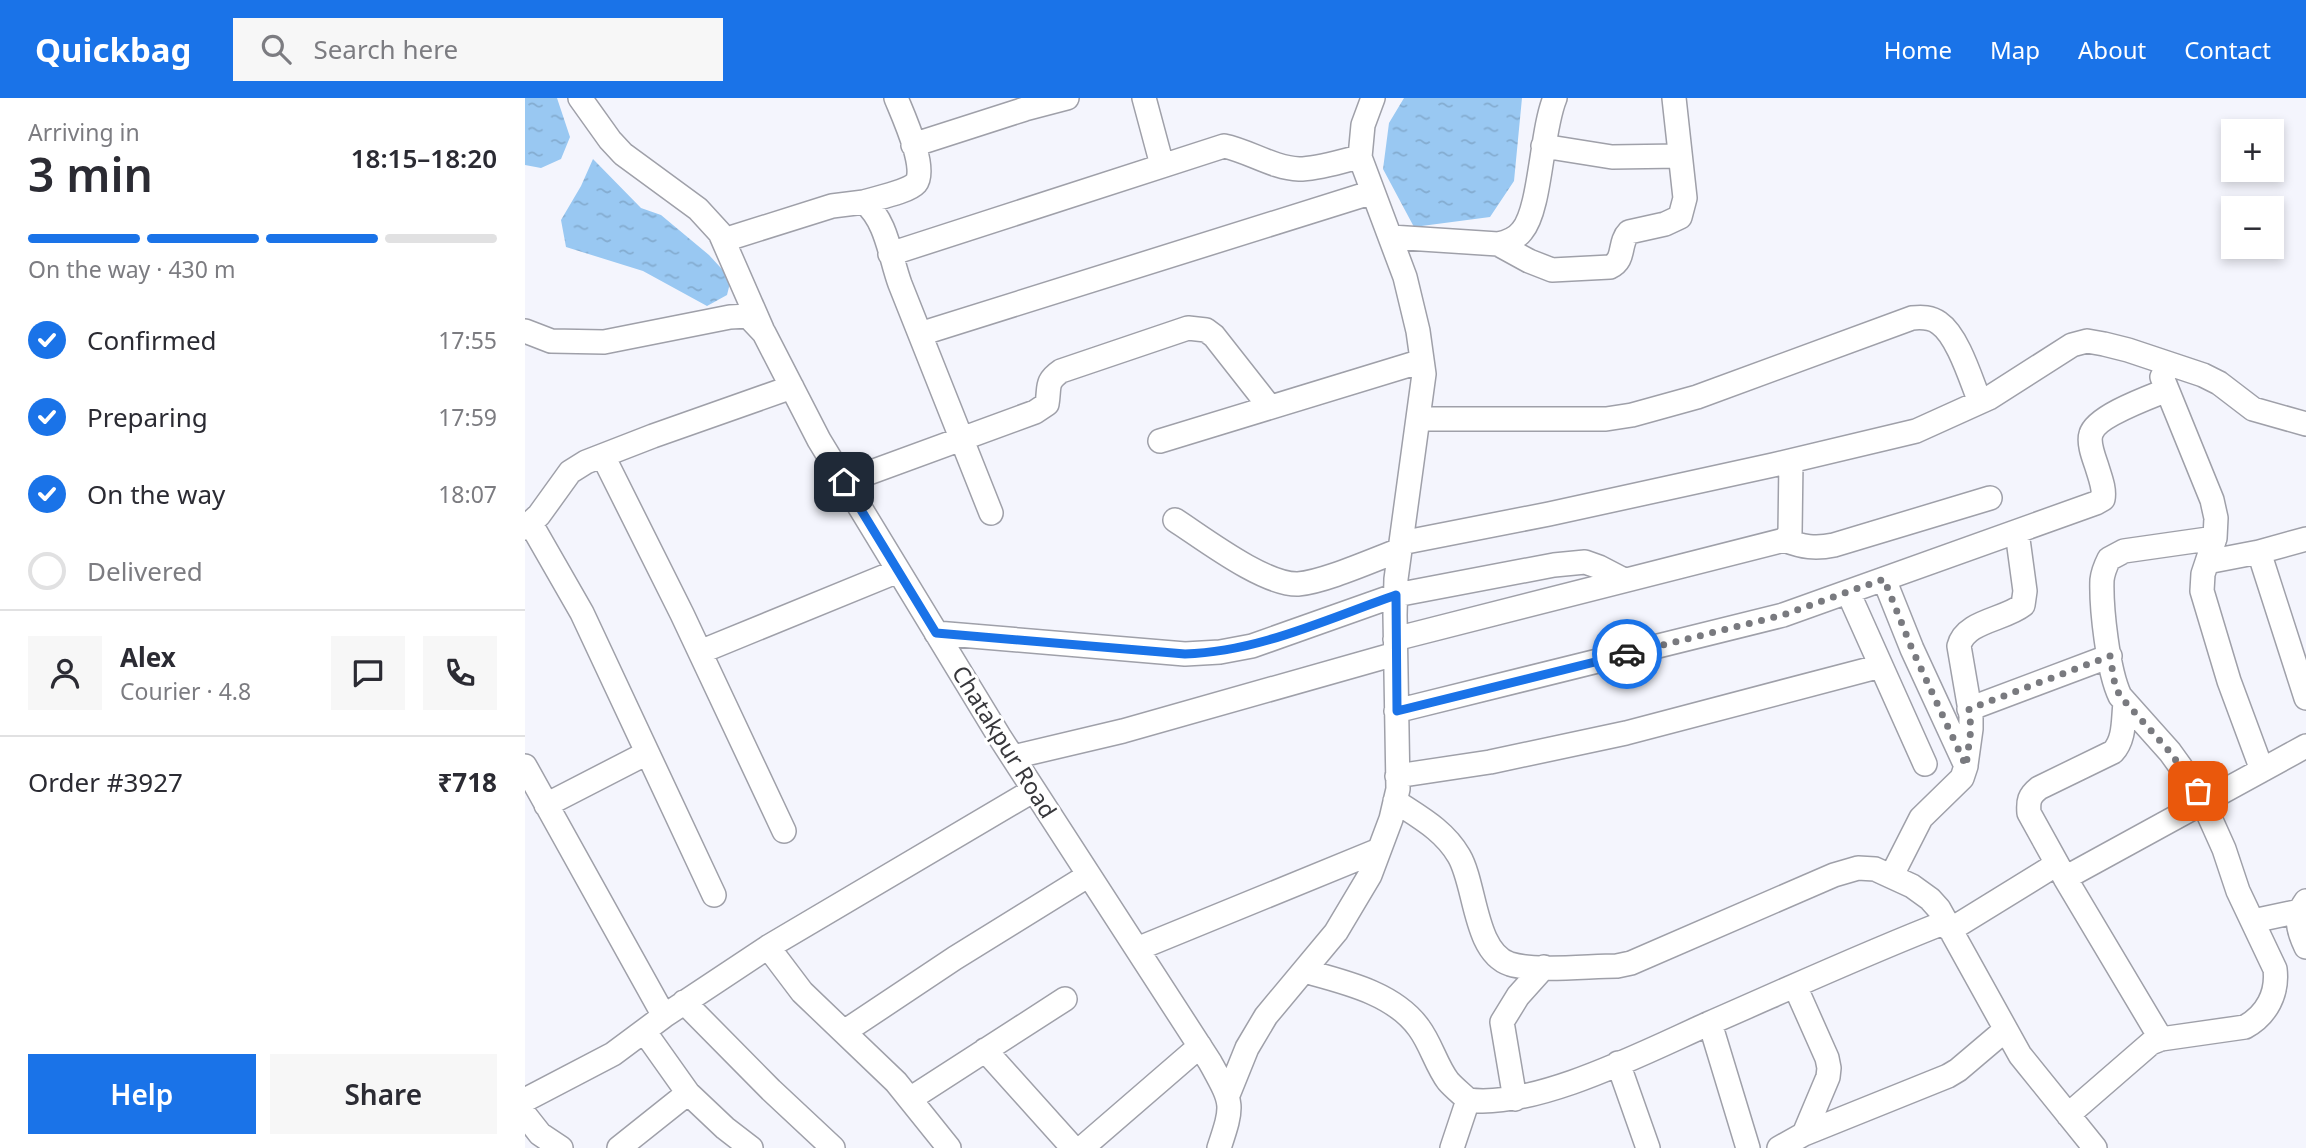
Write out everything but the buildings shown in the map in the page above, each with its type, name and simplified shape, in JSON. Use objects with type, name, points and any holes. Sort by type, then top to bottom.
[{"type":"street","name":"Chatakpur Road","points":[[580,98],[622,154],[708,217],[724,240],[764,333],[819,440],[1013,757],[1200,1046],[1228,1095]]},
{"type":"street","points":[[724,240],[831,206],[864,202],[916,183],[919,176],[913,145],[895,98]]},
{"type":"street","points":[[913,145],[1025,108],[1067,98]]},
{"type":"street","points":[[1144,98],[1162,166]]},
{"type":"street","points":[[1391,237],[1499,244],[1514,239],[1529,220],[1549,114],[1555,98]]},
{"type":"street","points":[[1499,244],[1552,270],[1610,267],[1620,259],[1625,236],[1629,232],[1665,225],[1680,217],[1685,198],[1674,98]]},
{"type":"street","points":[[1219,1148],[1230,1114],[1228,1095],[1247,1048],[1266,1016],[1348,914],[1370,876],[1395,801],[1396,595],[1424,388],[1418,331],[1405,277],[1360,157],[1366,105]]},
{"type":"street","points":[[890,254],[1224,146],[1285,167],[1300,169],[1360,157]]},
{"type":"street","points":[[1543,146],[1612,157],[1680,156]]},
{"type":"street","points":[[920,334],[1373,192]]},
{"type":"street","points":[[864,202],[873,209],[879,219],[920,334],[991,513]]},
{"type":"street","points":[[525,331],[551,341],[604,342],[730,317],[748,316],[764,333]]},
{"type":"street","points":[[1418,419],[1606,419],[1632,415],[1697,397],[1912,318],[1924,317],[1938,321],[1948,331],[1980,402]]},
{"type":"street","points":[[844,482],[1042,409],[1047,404],[1048,386],[1052,378],[1062,371],[1188,328],[1198,327],[1214,336],[1269,407]]},
{"type":"street","points":[[1175,520],[1235,560],[1280,582],[1312,582],[1401,547],[1916,432],[1980,402],[2072,345],[2087,341],[2128,349],[2203,374],[2253,409],[2306,424]]},
{"type":"street","points":[[2153,358],[2212,500],[2216,518],[2215,538],[2202,591],[2229,681],[2262,770]]},
{"type":"street","points":[[1160,441],[1422,360]]},
{"type":"street","points":[[714,895],[582,613],[528,526],[570,472],[653,436],[792,387]]},
{"type":"street","points":[[1397,711],[1783,615],[2103,499],[2091,434],[2095,427],[2120,409],[2167,390]]},
{"type":"street","points":[[603,456],[700,652],[784,831]]},
{"type":"street","points":[[1784,540],[1790,533],[1791,461]]},
{"type":"street","points":[[1013,757],[1136,727],[1395,646],[1625,580],[1784,540],[1805,548],[1834,545],[1990,498]]},
{"type":"street","points":[[1892,875],[1921,818],[1962,778],[1971,729],[1959,646],[1961,638],[1971,629],[2023,606],[2025,591],[2017,531]]},
{"type":"street","points":[[2068,1115],[2139,1052],[2161,1039],[2245,1027],[2262,1014],[2273,997],[2277,981],[2275,969],[2238,891],[2224,849],[2203,801],[2192,780],[2177,761],[2125,703],[2115,685],[2110,656],[2102,578],[2109,558],[2124,551],[2215,538]]},
{"type":"street","points":[[2207,562],[2306,539]]},
{"type":"street","points":[[2259,552],[2306,698]]},
{"type":"street","points":[[936,633],[1201,654],[1252,646],[1396,595],[1554,565],[1585,562],[1625,580]]},
{"type":"street","points":[[700,652],[898,571]]},
{"type":"street","points":[[1884,579],[1912,649],[1966,766]]},
{"type":"street","points":[[1848,592],[1926,764]]},
{"type":"street","points":[[1969,709],[2110,656]]},
{"type":"street","points":[[1397,776],[1490,762],[1626,733],[1881,666]]},
{"type":"street","points":[[2125,703],[2119,746],[2113,752],[2032,794],[2028,801],[2029,813],[2161,1039]]},
{"type":"street","points":[[1304,971],[1349,984],[1394,1004],[1408,1015],[1421,1030],[1448,1080],[1468,1100],[1515,1099],[1618,1063],[1795,986],[1948,926],[2203,801],[2306,746]]},
{"type":"street","points":[[546,805],[647,753]]},
{"type":"street","points":[[525,766],[664,1016]]},
{"type":"street","points":[[525,1100],[613,1054],[684,1002],[768,947],[1034,790]]},
{"type":"street","points":[[1395,801],[1433,826],[1448,839],[1459,855],[1466,870],[1480,926],[1498,958],[1509,964],[1528,967],[1617,966],[1631,963],[1834,875],[1858,868],[1875,869],[1892,875],[1930,899],[1948,926],[2019,1055],[2090,1145]]},
{"type":"street","points":[[1137,949],[1379,850]]},
{"type":"street","points":[[844,1032],[955,958],[1089,875]]},
{"type":"street","points":[[2253,921],[2303,906],[2298,929],[2306,944]]},
{"type":"street","points":[[768,947],[802,992],[896,1082],[949,1148]]},
{"type":"street","points":[[1515,1099],[1502,1022],[1518,996],[1544,967]]},
{"type":"street","points":[[1795,986],[1829,1068],[1828,1077],[1804,1134]]},
{"type":"street","points":[[909,1099],[1065,999]]},
{"type":"street","points":[[684,1002],[833,1148]]},
{"type":"street","points":[[1710,1023],[1748,1148]]},
{"type":"street","points":[[644,1031],[688,1093],[751,1148]]},
{"type":"street","points":[[1779,1148],[1804,1134],[1948,1076],[2004,1031]]},
{"type":"street","points":[[1082,1148],[1200,1046]]},
{"type":"street","points":[[985,1050],[1073,1148]]},
{"type":"street","points":[[1618,1063],[1648,1148]]},
{"type":"street","points":[[619,1148],[688,1093]]},
{"type":"street","points":[[1452,1148],[1468,1100]]},
{"type":"street","points":[[525,1115],[540,1134],[561,1148]]},
{"type":"water","points":[[525,98],[557,98],[570,137],[561,159],[541,168],[525,165]]},
{"type":"water","points":[[1404,98],[1522,98],[1514,181],[1490,217],[1414,227],[1383,169],[1389,123]]},
{"type":"water","points":[[593,159],[641,208],[661,215],[709,255],[731,279],[727,295],[707,306],[643,271],[566,247],[561,220]]},
{"type":"way so far","points":[[1627,654],[1783,615],[1884,579],[1912,649],[1966,766],[1971,729],[1969,709],[2110,656],[2115,685],[2120,696],[2170,752],[2198,791]]},
{"type":"route","points":[[844,482],[936,633],[1201,654],[1252,646],[1396,595],[1397,711],[1627,654]]}]
